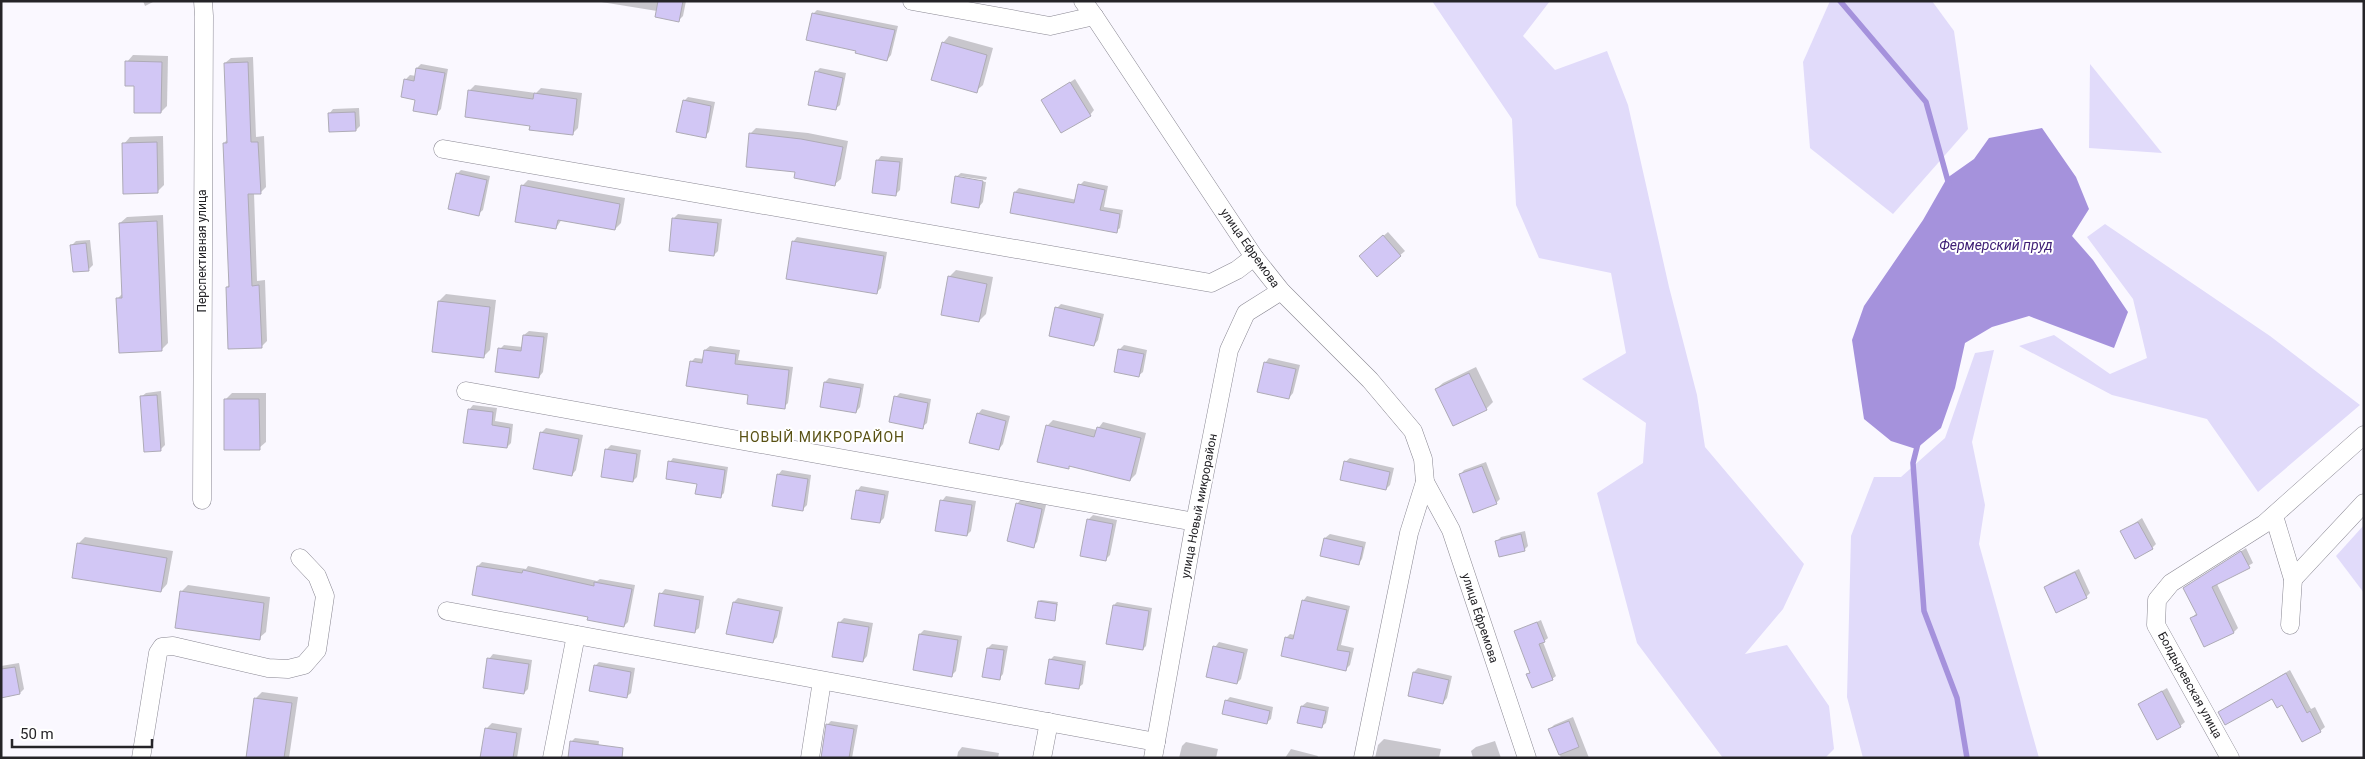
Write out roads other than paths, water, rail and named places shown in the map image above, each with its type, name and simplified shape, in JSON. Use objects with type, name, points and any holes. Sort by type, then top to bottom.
[{"type":"street","name":"Перспективная улица","points":[[202,1],[204,16],[202,500]]},
{"type":"street","points":[[912,1],[1050,26],[1094,16]]},
{"type":"street","name":"улица Ефремова","points":[[1082,1],[1094,16],[1254,256],[1281,291],[1370,380],[1413,432],[1423,459],[1424,482],[1409,533],[1363,758]]},
{"type":"street","points":[[443,148],[1211,283],[1237,270],[1254,256]]},
{"type":"street","name":"улица Новый микрорайон","points":[[1154,750],[1194,522],[1229,350],[1246,313],[1281,291]]},
{"type":"street","points":[[466,391],[1194,522]]},
{"type":"street","points":[[2290,625],[2293,579],[2274,516],[2364,435]]},
{"type":"street","name":"улица Ефремова","points":[[1424,482],[1451,530],[1526,758]]},
{"type":"street","points":[[2293,579],[2364,503]]},
{"type":"street","name":"Болдыревская улица","points":[[2230,758],[2156,625],[2157,600],[2171,583],[2274,516]]},
{"type":"street","points":[[141,758],[158,653],[162,647],[173,646],[268,668],[288,669],[304,665],[317,650],[326,596],[317,576],[300,558]]},
{"type":"street","points":[[447,612],[1049,722],[1154,750]]},
{"type":"street","points":[[552,758],[576,635]]},
{"type":"street","points":[[810,758],[822,680]]},
{"type":"street","points":[[1042,758],[1049,722]]},
{"type":"water","name":"Фермерский пруд","points":[[2042,128],[2076,177],[2089,209],[2072,236],[2093,260],[2128,312],[2114,348],[2029,316],[1992,327],[1965,343],[1955,388],[1941,428],[1916,449],[1891,441],[1864,419],[1852,340],[1864,306],[1923,220],[1947,178],[1974,159],[1989,138]]},
{"type":"waterway","points":[[1840,1],[1926,102],[1949,185]]},
{"type":"waterway","points":[[1918,443],[1913,463],[1924,611],[1957,698],[1967,758]]},
{"type":"district","name":"НОВЫЙ МИКРОРАЙОН","points":[[822,437]]}]
